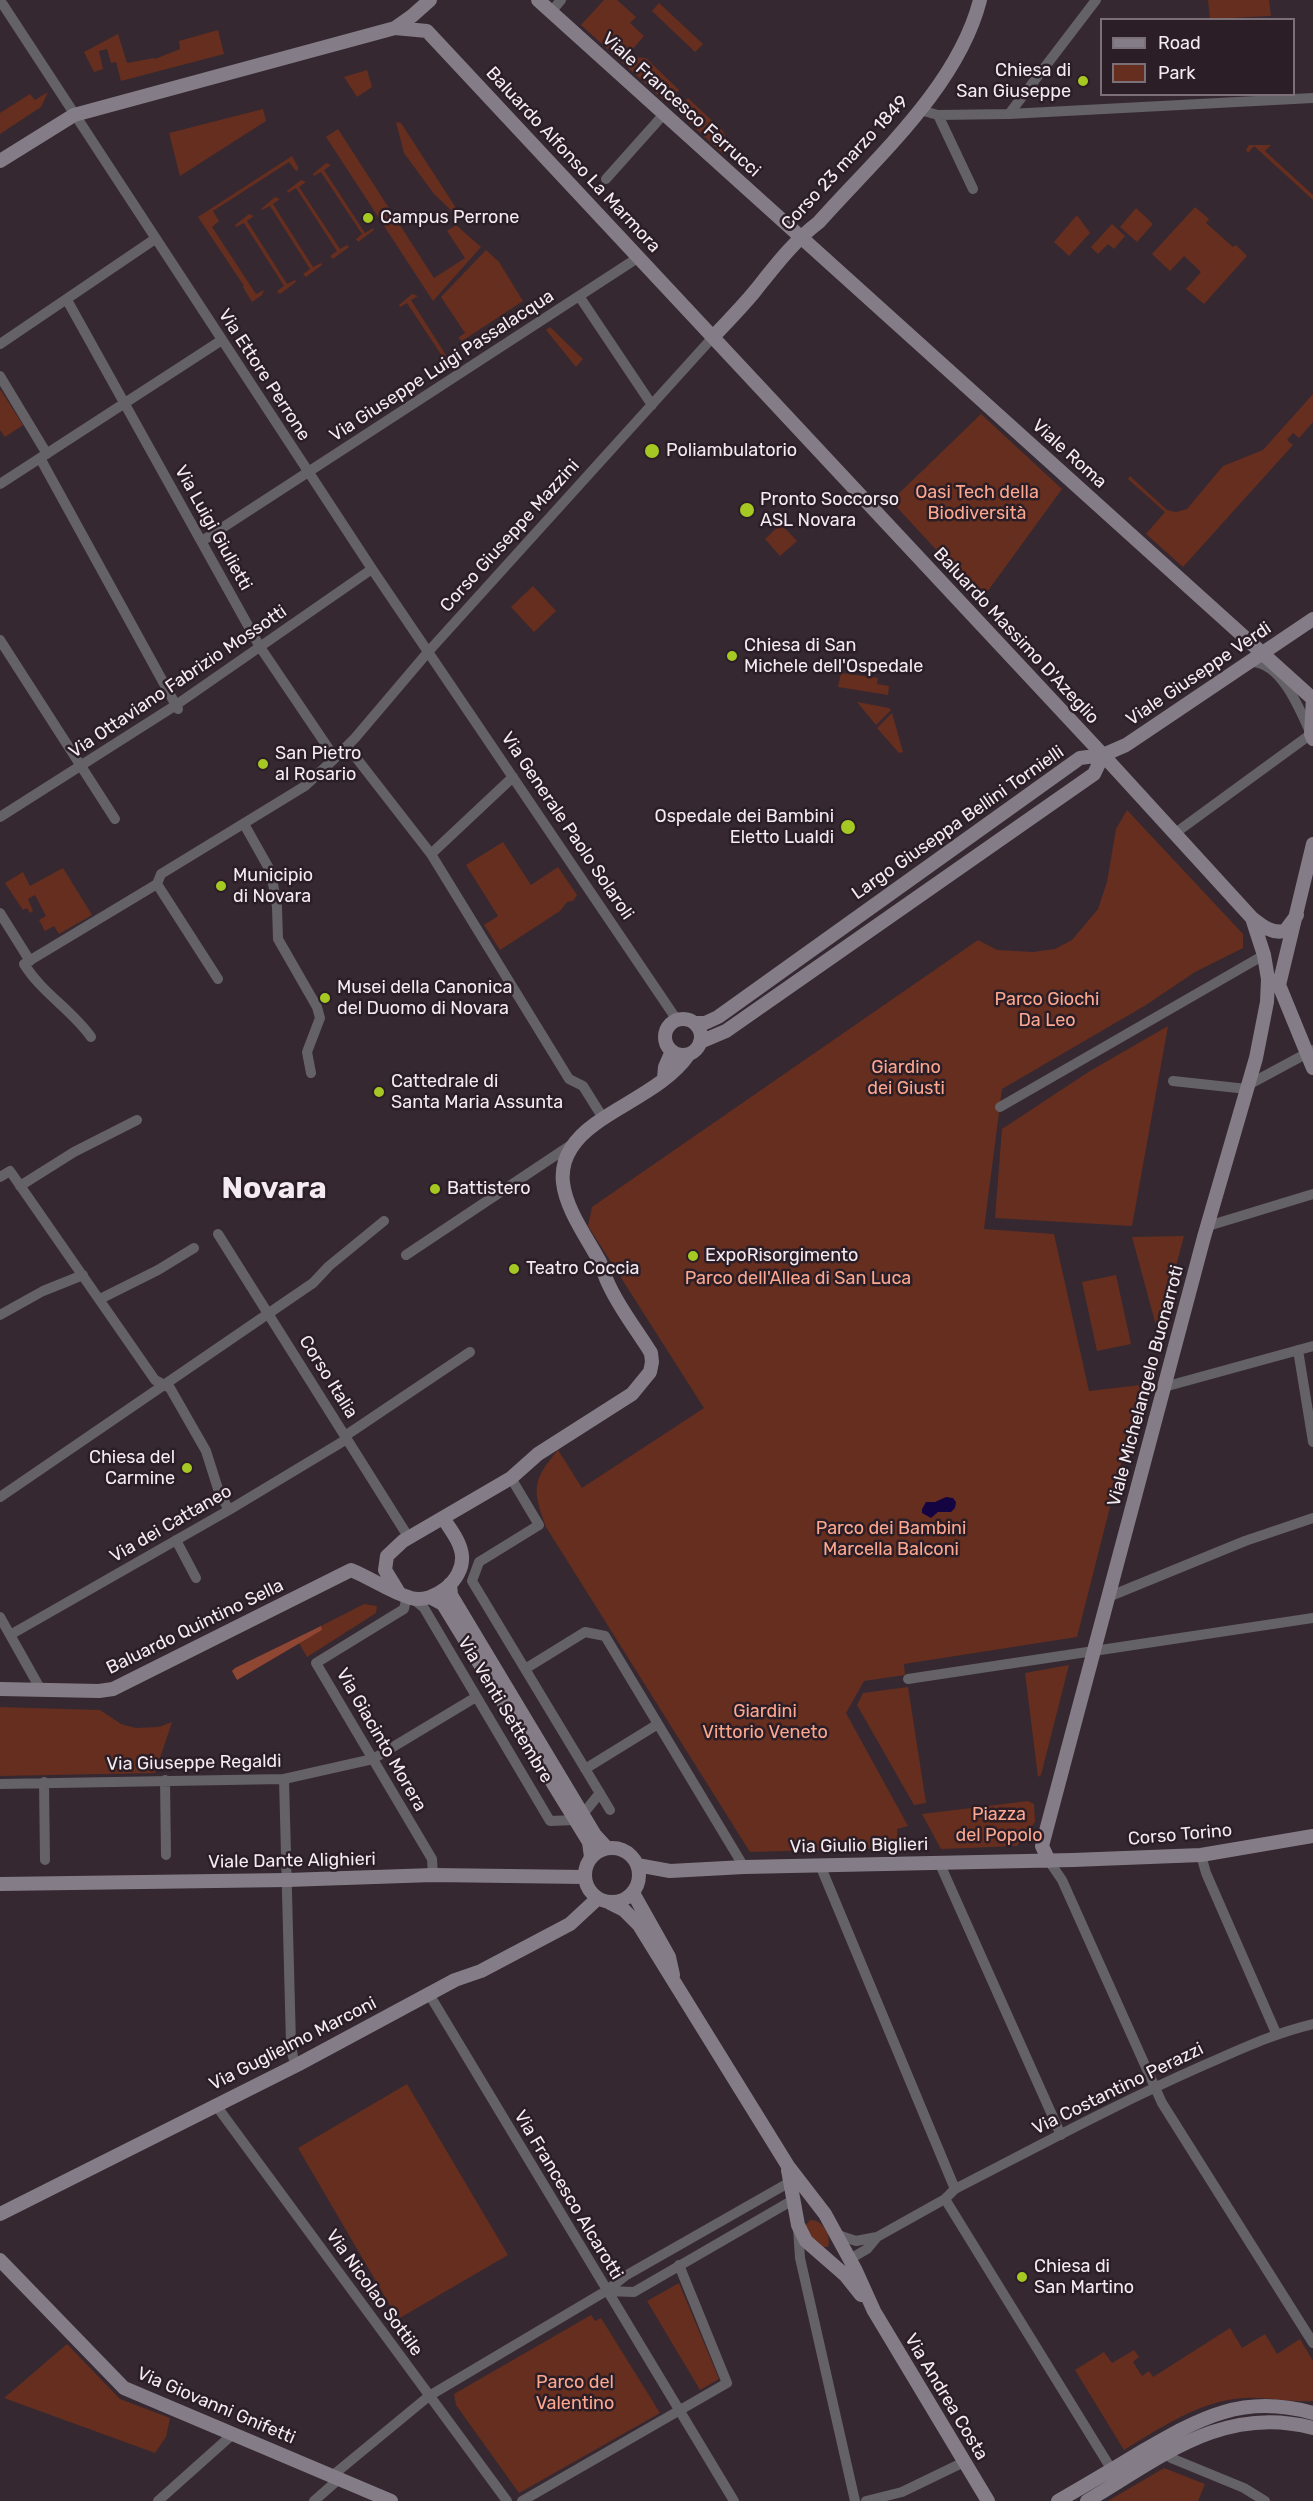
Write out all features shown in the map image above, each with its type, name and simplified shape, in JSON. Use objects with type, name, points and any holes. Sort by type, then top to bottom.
[{"type":"street","name":"Via Ettore Perrone","points":[[0,0],[428,652]]},
{"type":"street","name":"Viale Francesco Ferrucci","points":[[538,0],[800,236]]},
{"type":"street","points":[[550,12],[561,0]]},
{"type":"street","name":"Corso 23 marzo 1849","points":[[714,337],[753,294],[800,236],[819,222],[920,110],[964,46],[980,0]]},
{"type":"street","points":[[1009,114],[1096,0]]},
{"type":"street","points":[[0,161],[74,114],[395,28],[427,31],[422,8],[395,28]]},
{"type":"street","name":"Baluardo Alfonso La Marmora","points":[[427,31],[714,337]]},
{"type":"street","points":[[920,110],[938,115],[1009,114],[1313,98]]},
{"type":"street","points":[[606,179],[664,114]]},
{"type":"street","points":[[938,115],[973,189]]},
{"type":"street","name":"Viale Roma","points":[[800,236],[1258,658],[1313,698]]},
{"type":"street","points":[[0,344],[155,239]]},
{"type":"street","name":"Via Giuseppe Luigi Passalacqua","points":[[201,541],[639,257]]},
{"type":"street","points":[[579,296],[652,405]]},
{"type":"street","name":"Via Luigi Giulietti","points":[[67,300],[260,647],[334,759]]},
{"type":"street","name":"Corso Giuseppe Mazzini","points":[[157,884],[162,874],[305,786],[334,759],[714,337]]},
{"type":"street","name":"Baluardo Massimo D'Azeglio","points":[[714,337],[1252,918],[1272,932],[1278,933],[1285,931],[1297,915]]},
{"type":"street","points":[[0,484],[222,340]]},
{"type":"street","points":[[0,376],[177,707]]},
{"type":"street","name":"Via Ottaviano Fabrizio Mossotti","points":[[0,817],[177,707],[372,569]]},
{"type":"street","name":"Viale Giuseppe Verdi","points":[[1102,755],[1126,745],[1313,619]]},
{"type":"street","points":[[0,640],[115,819]]},
{"type":"street","name":"Via Generale Paolo Solaroli","points":[[428,652],[677,1020]]},
{"type":"street","name":"Viale Roma","points":[[1258,658],[1259,662],[1276,673],[1297,704],[1312,737]]},
{"type":"street","points":[[1174,834],[1312,737],[1313,698]]},
{"type":"street","points":[[347,746],[431,854],[570,1079],[583,1086],[603,1118]]},
{"type":"street","name":"Largo Giuseppa Bellini Tornielli","points":[[695,1023],[705,1023],[718,1017],[1081,758],[1102,755]]},
{"type":"street","name":"Largo Giuseppa Bellini Tornielli","points":[[700,1042],[726,1032],[1094,774],[1102,755]]},
{"type":"street","points":[[1057,775],[1065,778],[1069,785],[1068,792]]},
{"type":"street","points":[[431,854],[513,777]]},
{"type":"street","points":[[244,824],[271,872],[277,907],[278,939],[317,1007],[320,1018],[307,1052],[311,1072]]},
{"type":"street","points":[[1313,844],[1309,880],[1297,915],[1279,985],[1310,1052],[1313,1068]]},
{"type":"street","points":[[27,963],[157,884],[218,979]]},
{"type":"street","points":[[0,913],[33,978],[78,1019],[92,1037]]},
{"type":"street","name":"Viale Michelangelo Buonarroti","points":[[1049,1861],[1042,1846],[1164,1387],[1247,1087],[1267,1002],[1268,979],[1264,955],[1252,918]]},
{"type":"street","points":[[1000,1107],[1264,955]]},
{"type":"street","points":[[406,1255],[574,1143],[603,1118],[675,1070],[700,1042],[700,1032],[695,1023],[684,1019],[677,1020],[670,1025],[666,1034],[666,1043],[672,1051],[683,1055],[689,1054]]},
{"type":"street","points":[[664,1078],[665,1067],[672,1051]]},
{"type":"street","points":[[1173,1081],[1247,1087],[1310,1052]]},
{"type":"street","points":[[20,1186],[74,1152],[137,1120]]},
{"type":"street","points":[[443,1518],[461,1547],[462,1556],[456,1578],[430,1597],[404,1595],[385,1570],[387,1556],[409,1538],[443,1518],[511,1478],[538,1454],[632,1394],[650,1372],[651,1353],[608,1284],[601,1264],[574,1220],[565,1195],[562,1170],[564,1159],[574,1143]]},
{"type":"street","points":[[0,1177],[10,1171],[155,1380],[170,1388],[206,1451],[219,1492],[229,1510]]},
{"type":"street","points":[[1208,1226],[1313,1194]]},
{"type":"street","points":[[0,1497],[313,1283],[329,1266],[384,1221]]},
{"type":"street","name":"Corso Italia","points":[[218,1234],[409,1538]]},
{"type":"street","points":[[100,1299],[158,1270],[194,1248]]},
{"type":"street","points":[[0,1315],[43,1291],[83,1275]]},
{"type":"street","points":[[1164,1387],[1313,1346]]},
{"type":"street","points":[[1298,1350],[1313,1442]]},
{"type":"street","name":"Via dei Cattaneo","points":[[10,1635],[229,1510],[346,1437],[470,1352]]},
{"type":"street","points":[[511,1478],[539,1525],[479,1562],[474,1577],[525,1669],[609,1810]]},
{"type":"street","points":[[1108,1597],[1245,1541],[1313,1518]]},
{"type":"street","points":[[176,1540],[196,1578]]},
{"type":"street","name":"Baluardo Quintino Sella","points":[[0,1689],[99,1691],[120,1686],[351,1570],[404,1595]]},
{"type":"street","name":"Via Venti Settembre","points":[[450,1584],[451,1595],[579,1817],[589,1842],[591,1857]]},
{"type":"street","name":"Via Venti Settembre","points":[[404,1595],[424,1608],[550,1821],[579,1817]]},
{"type":"street","name":"Via Giacinto Morera","points":[[404,1595],[404,1609],[316,1663],[432,1859],[433,1875]]},
{"type":"street","name":"Via Venti Settembre","points":[[430,1597],[443,1604],[579,1817],[607,1848]]},
{"type":"street","points":[[0,1617],[41,1690]]},
{"type":"street","points":[[908,1679],[1313,1618]]},
{"type":"street","points":[[525,1669],[585,1632],[605,1636],[744,1867]]},
{"type":"street","name":"Via Giuseppe Regaldi","points":[[0,1784],[284,1779],[373,1759],[476,1696]]},
{"type":"street","points":[[585,1769],[658,1724]]},
{"type":"street","points":[[284,1779],[291,2044],[297,2065]]},
{"type":"street","points":[[165,1780],[166,1855]]},
{"type":"street","points":[[44,1782],[45,1860]]},
{"type":"street","points":[[579,1817],[600,1793]]},
{"type":"street","name":"Corso Torino","points":[[1049,1861],[1201,1855],[1313,1836]]},
{"type":"street","points":[[604,1901],[621,1901],[635,1889],[639,1879],[637,1865],[624,1851],[607,1848],[591,1857],[584,1877],[588,1890],[604,1901],[624,1910],[639,1924],[788,2166],[825,2214]]},
{"type":"street","points":[[1201,1855],[1206,1873],[1276,2033]]},
{"type":"street","points":[[1049,1861],[1062,1880],[1162,2103],[1313,2343]]},
{"type":"street","name":"Via Giulio Biglieri","points":[[637,1865],[670,1871],[744,1867],[1049,1861]]},
{"type":"street","points":[[939,1862],[1061,2135]]},
{"type":"street","points":[[820,1865],[955,2189]]},
{"type":"street","name":"Via Giulio Biglieri","points":[[635,1889],[670,1871]]},
{"type":"street","name":"Viale Dante Alighieri","points":[[0,1884],[287,1880],[433,1875],[584,1877]]},
{"type":"street","points":[[635,1889],[669,1957],[675,1980]]},
{"type":"street","name":"Via Guglielmo Marconi","points":[[0,2214],[215,2104],[297,2065],[455,1980],[481,1971],[570,1924],[604,1901]]},
{"type":"street","name":"Via Francesco Alcarotti","points":[[429,1994],[734,2501]]},
{"type":"street","name":"Via Costantino Perazzi","points":[[850,2259],[867,2249],[878,2237],[945,2199],[955,2189],[1155,2087],[1276,2033],[1313,2024]]},
{"type":"street","name":"Via Nicolao Sottile","points":[[215,2104],[507,2501]]},
{"type":"street","points":[[788,2166],[798,2225],[800,2258],[855,2501]]},
{"type":"street","points":[[314,2501],[335,2477],[429,2396],[606,2291],[625,2277],[790,2182]]},
{"type":"street","points":[[945,2199],[1119,2482]]},
{"type":"street","points":[[606,2291],[634,2292],[793,2200]]},
{"type":"street","points":[[798,2225],[807,2213],[815,2211],[825,2214]]},
{"type":"street","name":"Via Andrea Costa","points":[[825,2214],[850,2259],[874,2310],[988,2501]]},
{"type":"street","name":"Via Andrea Costa","points":[[798,2225],[806,2241],[845,2275],[874,2310]]},
{"type":"street","points":[[826,2259],[837,2237],[856,2241],[878,2237]]},
{"type":"street","name":"Via Giovanni Gnifetti","points":[[0,2259],[124,2388],[391,2501]]},
{"type":"street","points":[[826,2259],[850,2259]]},
{"type":"street","points":[[522,2501],[727,2383],[679,2265]]},
{"type":"street","points":[[1058,2501],[1190,2424],[1222,2412],[1253,2405],[1280,2406],[1313,2413]]},
{"type":"street","points":[[1088,2501],[1196,2437],[1227,2426],[1254,2422],[1313,2428]]},
{"type":"street","points":[[158,2501],[233,2434]]},
{"type":"street","points":[[1168,2453],[1171,2458],[1244,2488],[1265,2501]]},
{"type":"street","points":[[866,2501],[902,2492],[964,2462]]},
{"type":"green space","points":[[604,0],[617,0],[636,17],[630,23],[644,36],[626,57],[646,58],[679,90],[667,103],[581,25]]},
{"type":"green space","points":[[1208,0],[1269,0],[1271,16],[1210,18]]},
{"type":"green space","points":[[659,3],[703,44],[695,52],[652,11]]},
{"type":"green space","points":[[218,30],[224,54],[121,81],[116,62],[111,63],[107,49],[99,51],[103,69],[94,72],[84,52],[118,34],[127,63],[155,59],[180,49],[179,41]]},
{"type":"green space","points":[[367,70],[372,87],[357,97],[344,77]]},
{"type":"green space","points":[[48,92],[41,107],[0,134],[0,113],[30,94],[35,100]]},
{"type":"green space","points":[[688,98],[723,131],[730,146],[723,154],[677,111]]},
{"type":"green space","points":[[263,109],[266,121],[180,176],[169,133]]},
{"type":"green space","points":[[396,122],[401,123],[460,214],[458,217],[434,194],[404,153]]},
{"type":"green space","points":[[338,129],[434,278],[465,258],[447,231],[456,225],[481,247],[433,301],[326,137]]},
{"type":"green space","points":[[1249,145],[1271,145],[1265,151],[1313,195],[1313,200],[1254,146],[1248,153],[1246,150]]},
{"type":"green space","points":[[292,156],[298,170],[296,171],[289,162],[213,211],[219,221],[212,227],[256,294],[264,290],[262,295],[252,302],[244,286],[198,217]]},
{"type":"green space","points":[[326,163],[331,165],[324,170],[365,233],[373,228],[374,230],[358,242],[356,239],[362,234],[321,172],[314,176],[313,174]]},
{"type":"green space","points":[[301,180],[306,182],[299,187],[340,249],[347,245],[349,247],[333,259],[330,256],[337,251],[296,188],[288,193],[287,191]]},
{"type":"green space","points":[[275,197],[280,199],[273,204],[313,267],[321,263],[322,265],[306,277],[303,274],[310,269],[270,206],[261,209]]},
{"type":"green space","points":[[1195,207],[1209,219],[1206,223],[1247,256],[1204,304],[1186,289],[1201,272],[1184,256],[1170,271],[1152,254]]},
{"type":"green space","points":[[1136,208],[1153,224],[1137,242],[1120,227]]},
{"type":"green space","points":[[249,214],[254,216],[247,221],[287,284],[295,280],[296,282],[280,294],[277,291],[284,286],[244,223],[236,227],[235,225]]},
{"type":"green space","points":[[1077,215],[1090,233],[1069,256],[1054,242]]},
{"type":"green space","points":[[1112,224],[1125,236],[1114,249],[1108,244],[1098,254],[1091,247]]},
{"type":"green space","points":[[486,250],[499,262],[523,301],[462,341],[458,338],[465,333],[441,297]]},
{"type":"green space","points":[[412,294],[418,296],[411,300],[449,360],[446,362],[407,303],[400,307],[399,305]]},
{"type":"green space","points":[[550,327],[583,359],[576,367],[546,330]]},
{"type":"green space","points":[[0,389],[23,425],[5,437],[0,430]]},
{"type":"green space","points":[[1313,394],[1313,422],[1299,438],[1293,433],[1287,440],[1293,445],[1183,567],[1146,534],[1165,512],[1128,479],[1130,476],[1167,510],[1176,512],[1187,509],[1223,466],[1263,450]]},
{"type":"green space","name":"Oasi Tech della Biodiversità","points":[[981,414],[1062,489],[982,599],[891,501]]},
{"type":"green space","points":[[781,524],[797,541],[780,556],[765,539]]},
{"type":"green space","points":[[533,586],[556,611],[534,632],[511,607]]},
{"type":"green space","points":[[841,673],[878,678],[877,684],[889,686],[888,695],[838,687]]},
{"type":"green space","points":[[857,702],[889,708],[891,710],[876,725]]},
{"type":"green space","points":[[892,713],[903,752],[899,753],[877,728]]},
{"type":"green space","points":[[1127,810],[1243,934],[1243,948],[1195,972],[1146,1005],[1002,1089],[984,1229],[1054,1234],[1089,1391],[1141,1385],[1077,1637],[904,1664],[905,1675],[864,1681],[846,1713],[908,1826],[897,1829],[897,1848],[750,1852],[546,1527],[538,1503],[539,1478],[558,1450],[582,1488],[704,1408],[588,1226],[592,1207],[978,940],[997,950],[1033,952],[1055,949],[1072,940],[1098,909],[1107,882],[1116,829]]},
{"type":"green space","points":[[503,842],[531,885],[558,867],[577,895],[560,911],[500,950],[484,925],[498,916],[466,865]]},
{"type":"green space","points":[[63,868],[92,915],[59,934],[54,926],[45,931],[39,920],[46,916],[35,895],[28,899],[33,911],[30,913],[27,908],[23,910],[5,883],[23,872],[30,886]]},
{"type":"green space","points":[[1168,1026],[1132,1226],[995,1218],[1002,1129],[1090,1071]]},
{"type":"green space","points":[[1184,1236],[1158,1333],[1132,1237]]},
{"type":"green space","points":[[1116,1275],[1131,1344],[1097,1351],[1082,1282]]},
{"type":"green space","points":[[364,1604],[377,1606],[376,1613],[307,1657],[299,1643],[322,1630],[321,1626]]},
{"type":"green space","points":[[1069,1665],[1041,1775],[1038,1777],[1025,1673]]},
{"type":"green space","points":[[908,1687],[926,1803],[914,1805],[857,1705],[863,1693]]},
{"type":"green space","points":[[0,1707],[100,1710],[121,1724],[136,1728],[159,1727],[172,1722],[155,1773],[0,1776]]},
{"type":"green space","name":"Piazza del Popolo","points":[[1028,1801],[1034,1804],[1035,1822],[1017,1846],[941,1849],[922,1814]]},
{"type":"green space","points":[[407,2084],[508,2255],[398,2319],[298,2148]]},
{"type":"green space","points":[[810,2220],[818,2222],[825,2229],[829,2238],[828,2247],[820,2246],[811,2237],[805,2226]]},
{"type":"green space","points":[[679,2283],[719,2379],[700,2390],[647,2301]]},
{"type":"green space","name":"Parco del Valentino","points":[[591,2315],[595,2321],[601,2318],[660,2413],[519,2493],[456,2405],[454,2394]]},
{"type":"green space","points":[[1230,2328],[1242,2348],[1265,2334],[1277,2354],[1300,2339],[1313,2361],[1313,2401],[1254,2398],[1219,2402],[1190,2412],[1124,2450],[1075,2370],[1104,2352],[1112,2363],[1134,2350],[1139,2357],[1133,2362],[1142,2376],[1149,2371],[1153,2377]]},
{"type":"green space","points":[[67,2344],[120,2399],[170,2418],[166,2437],[155,2453],[4,2398]]},
{"type":"green space","points":[[1164,2468],[1205,2484],[1198,2501],[1108,2501]]},
{"type":"shaded area","points":[[946,1497],[953,1498],[956,1502],[951,1512],[938,1512],[931,1518],[922,1513],[926,1502],[935,1502]]},
{"type":"shaded area","points":[[321,1626],[322,1630],[237,1680],[232,1671],[235,1668]]},
{"type":"place","name":"Chiesa di San Giuseppe","points":[[1083,81]]},
{"type":"place","name":"Campus Perrone","points":[[368,218]]},
{"type":"place","name":"Poliambulatorio","points":[[652,451]]},
{"type":"place","name":"Pronto Soccorso ASL Novara","points":[[747,510]]},
{"type":"place","name":"Chiesa di San Michele dell'Ospedale","points":[[732,656]]},
{"type":"place","name":"San Pietro al Rosario","points":[[263,764]]},
{"type":"place","name":"Ospedale dei Bambini Eletto Lualdi","points":[[848,827]]},
{"type":"place","name":"Municipio di Novara","points":[[221,886]]},
{"type":"place","name":"Musei della Canonica del Duomo di Novara","points":[[325,998]]},
{"type":"place","name":"Cattedrale di Santa Maria Assunta","points":[[379,1092]]},
{"type":"place","name":"Battistero","points":[[435,1189]]},
{"type":"place","name":"ExpoRisorgimento","points":[[693,1256]]},
{"type":"place","name":"Teatro Coccia","points":[[514,1269]]},
{"type":"place","name":"Chiesa del Carmine","points":[[187,1468]]},
{"type":"place","name":"Chiesa di San Martino","points":[[1022,2277]]},
{"type":"district","name":"Novara","points":[[274,1189]]},
{"type":"park label","name":"Parco Giochi Da Leo","points":[[1047,1010]]},
{"type":"park label","name":"Giardino dei Giusti","points":[[906,1078]]},
{"type":"park label","name":"Parco dell'Allea di San Luca","points":[[798,1279]]},
{"type":"park label","name":"Parco dei Bambini Marcella Balconi","points":[[891,1540]]},
{"type":"park label","name":"Giardini Vittorio Veneto","points":[[765,1722]]}]
